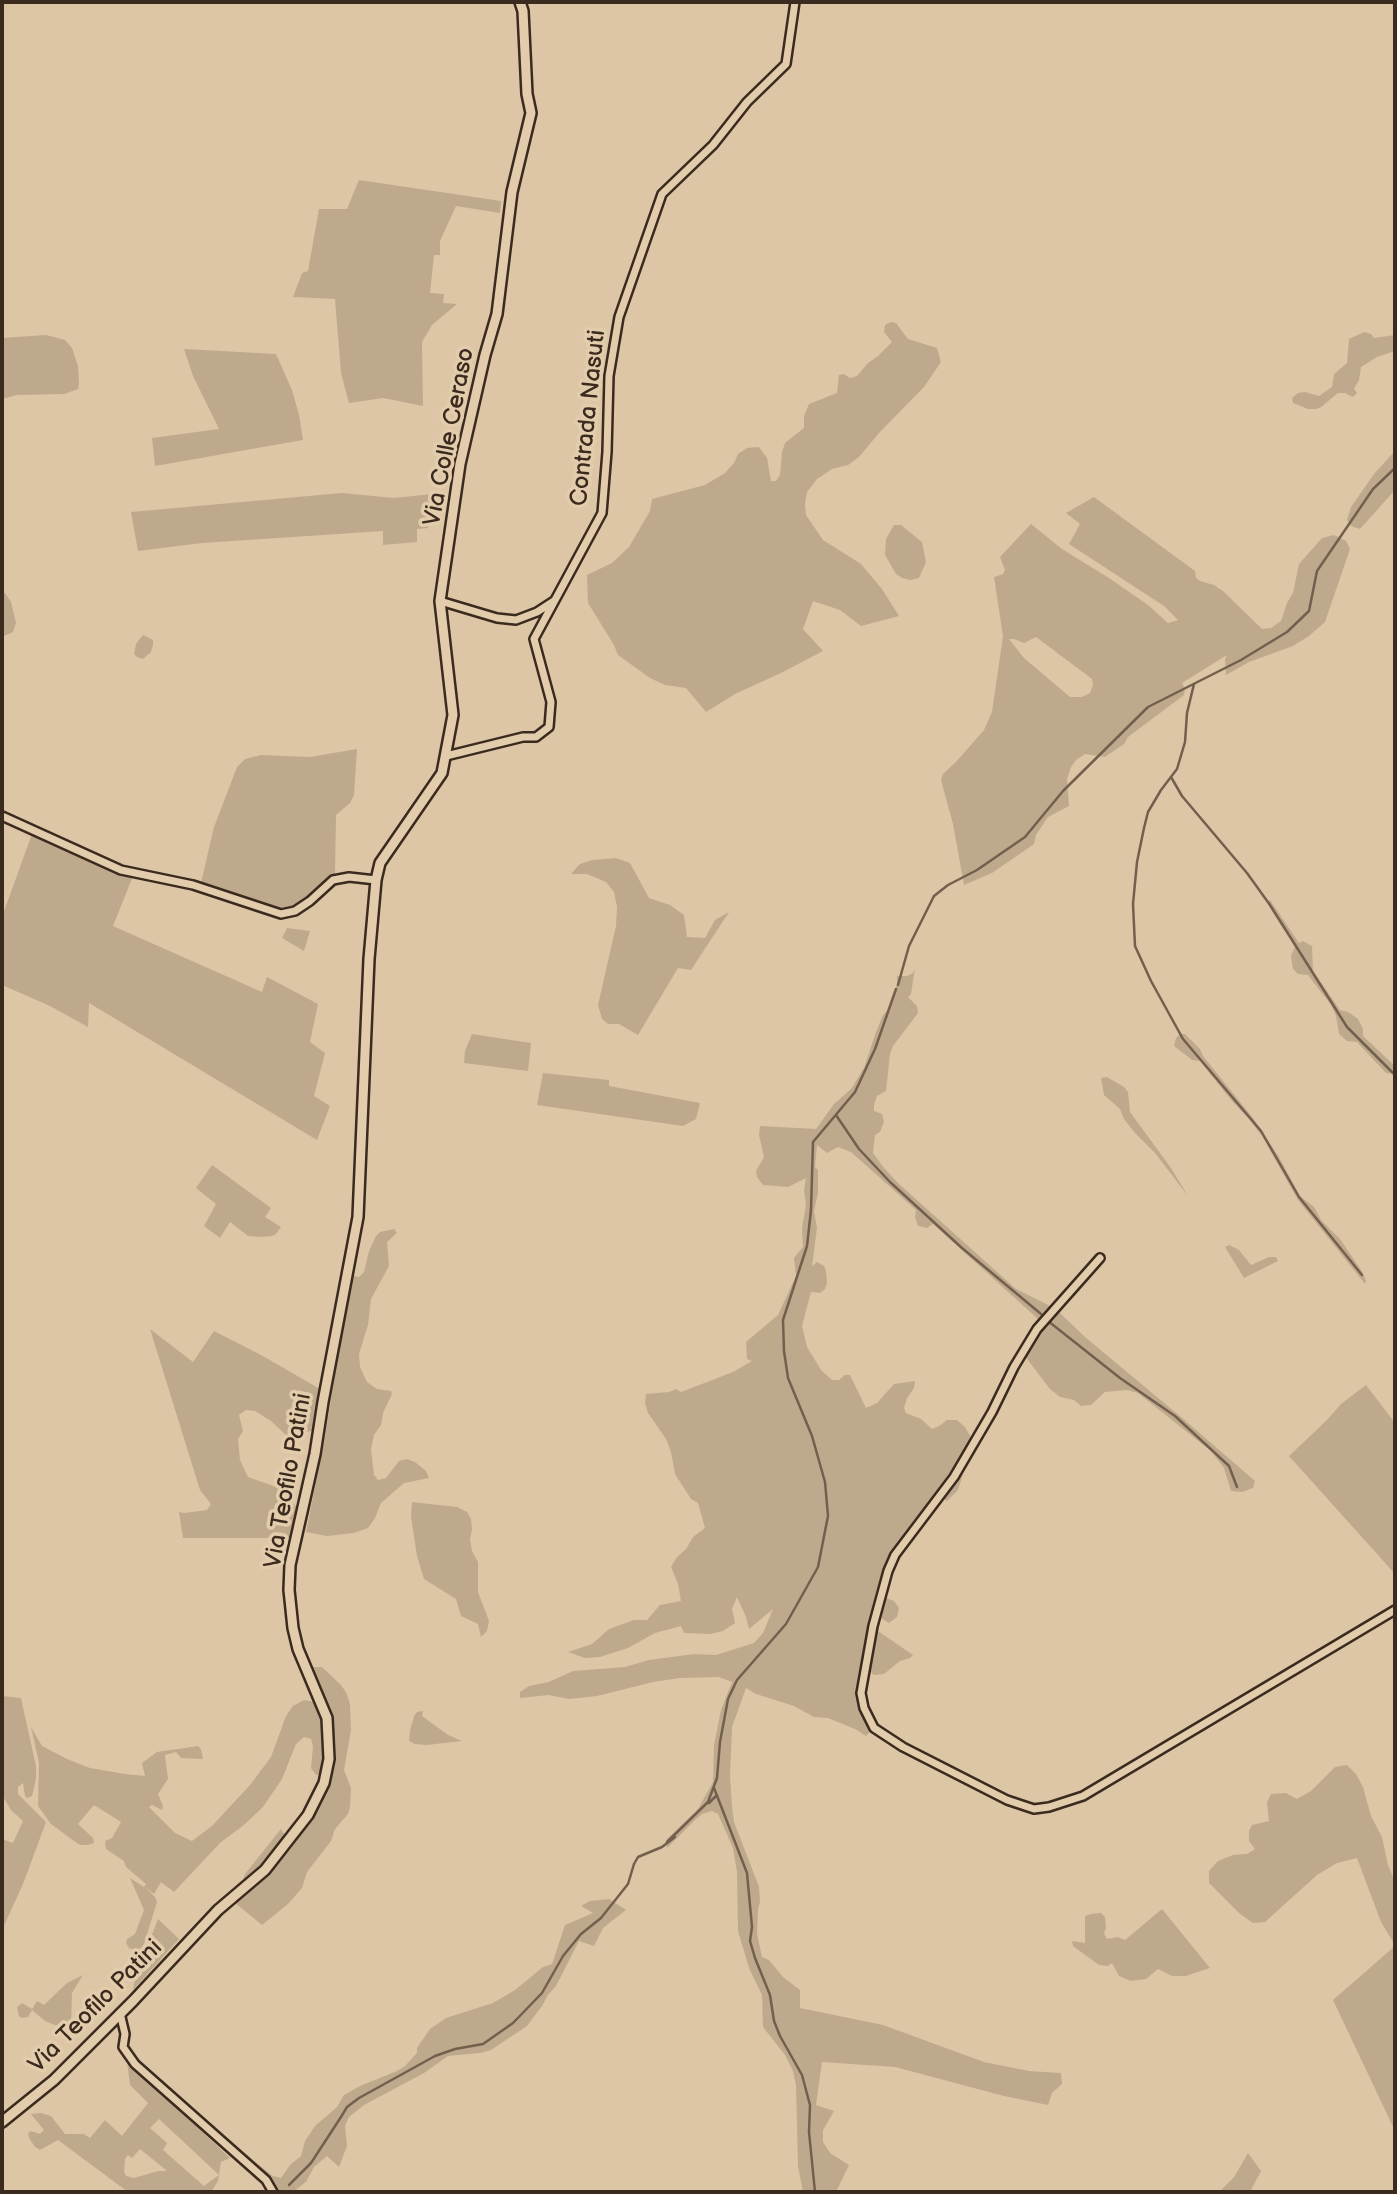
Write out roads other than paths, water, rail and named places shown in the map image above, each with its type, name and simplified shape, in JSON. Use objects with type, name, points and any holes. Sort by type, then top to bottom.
[{"type":"street","name":"Via Colle Ceraso","points":[[380,863],[442,774],[453,715],[440,601],[460,464],[497,314],[512,192],[531,113],[527,94],[523,11],[520,2]]},
{"type":"street","name":"Contrada Nasuti","points":[[446,756],[523,737],[536,737],[549,727],[551,702],[534,639],[602,513],[609,376],[619,317],[662,194],[713,145],[747,102],[786,64],[795,2]]},
{"type":"street","points":[[440,601],[497,618],[516,620],[537,612],[554,600]]},
{"type":"street","points":[[2,816],[121,870],[193,885],[281,914],[295,911],[333,880],[349,877],[376,880]]},
{"type":"street","name":"Via Teofilo Patini","points":[[2,2122],[54,2080],[218,1910],[265,1870],[308,1815],[324,1783],[329,1759],[327,1718],[298,1649],[289,1590],[290,1565],[315,1454],[358,1217],[369,959],[380,863]]},
{"type":"street","points":[[1100,1258],[1037,1329],[954,1477],[895,1555],[873,1626],[861,1693],[864,1708],[874,1728],[903,1747],[1007,1800],[1034,1809],[1049,1807],[1083,1796],[1395,1609]]},
{"type":"street","points":[[120,2013],[125,2034],[123,2047],[135,2064],[265,2180],[273,2192]]},
{"type":"waterway","points":[[898,985],[909,946],[934,896],[1025,837],[1063,791],[1148,707],[1241,660],[1287,632],[1309,611],[1317,571],[1373,489],[1395,468]]},
{"type":"waterway","points":[[1194,684],[1187,713],[1185,742],[1177,769],[1148,812],[1144,828],[1133,904],[1135,946],[1183,1039],[1261,1131],[1299,1197],[1362,1275]]},
{"type":"waterway","points":[[1171,777],[1182,796],[1247,873],[1270,905],[1347,1027],[1395,1075]]},
{"type":"waterway","points":[[667,1842],[708,1802],[717,1778],[728,1699],[737,1680],[786,1624],[818,1567],[828,1516],[825,1482],[812,1436],[788,1378],[783,1320],[807,1246],[813,1142],[855,1092],[875,1049],[896,989]]},
{"type":"waterway","points":[[836,1115],[859,1149],[890,1182],[962,1248],[1041,1314]]},
{"type":"waterway","points":[[1048,1321],[1120,1378],[1175,1416],[1229,1466],[1237,1487]]},
{"type":"waterway","points":[[714,1788],[747,1873],[752,1927],[750,1941],[770,1995],[774,2021],[802,2075],[810,2105],[809,2132],[815,2192]]},
{"type":"waterway","points":[[709,1803],[717,1795]]},
{"type":"waterway","points":[[289,2185],[311,2163],[347,2107],[359,2098],[435,2056],[483,2044],[513,2023],[542,1993],[563,1956],[581,1934],[601,1918],[628,1884],[638,1857],[662,1847],[675,1837]]}]
